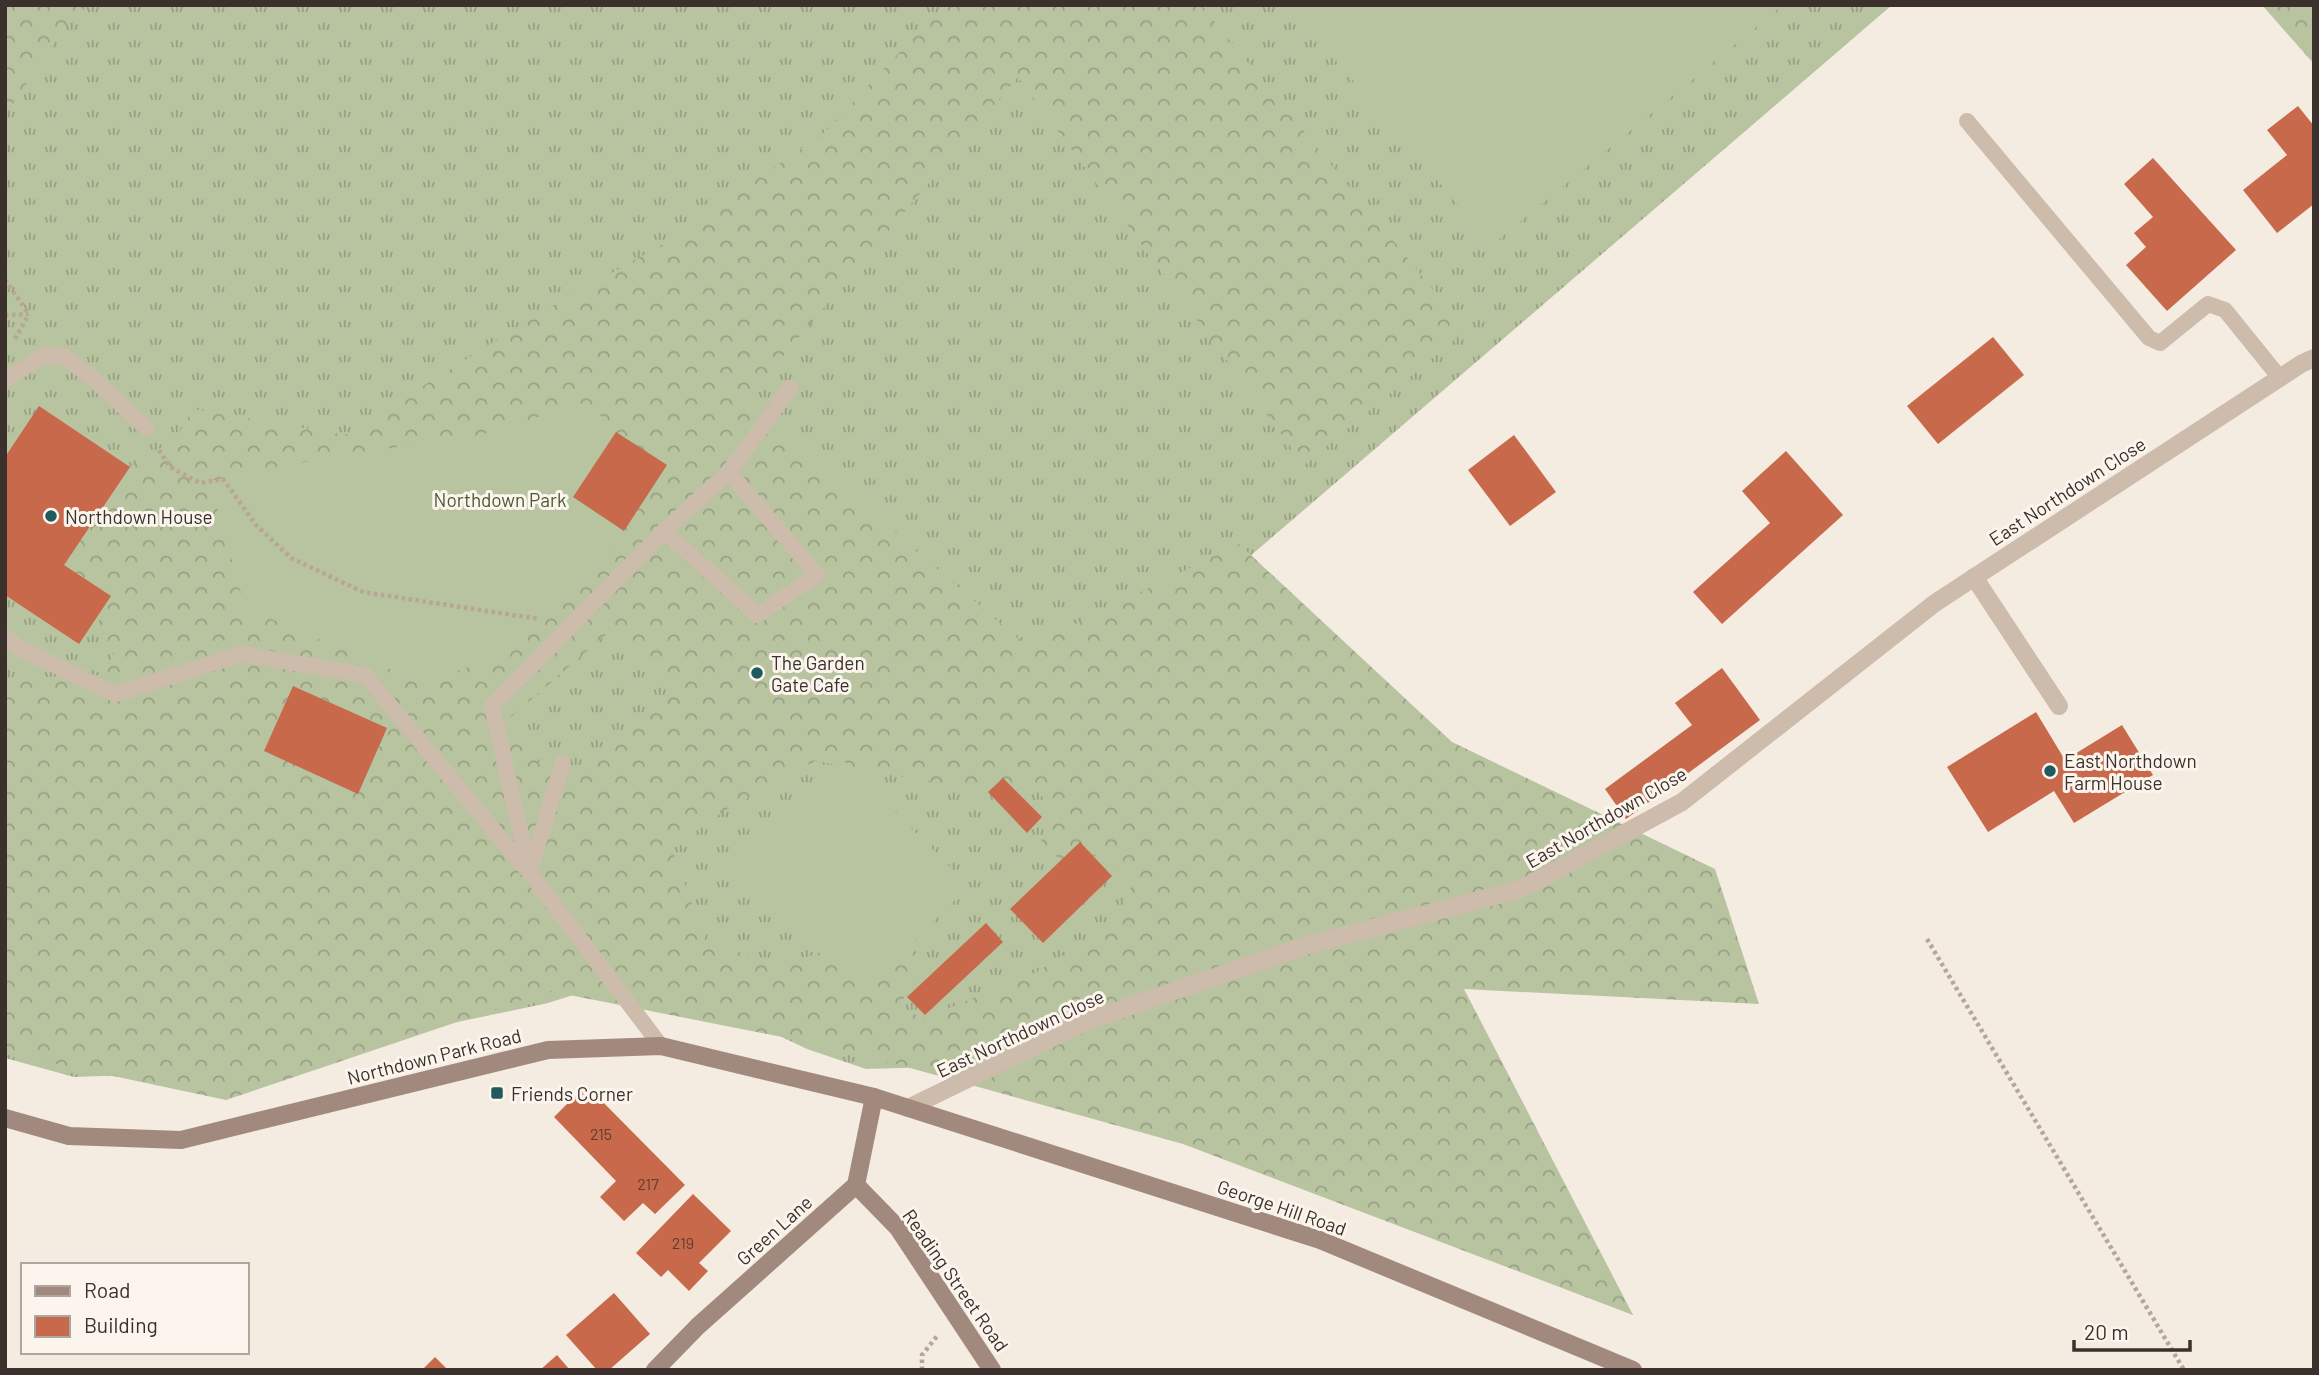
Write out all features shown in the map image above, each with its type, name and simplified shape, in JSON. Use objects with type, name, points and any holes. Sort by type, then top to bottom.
[{"type":"main road","name":"Northdown Park Road","points":[[5,1118],[69,1136],[181,1140],[548,1050],[661,1046],[874,1097]]},
{"type":"main road","name":"George Hill Road","points":[[874,1097],[1320,1240],[1633,1370]]},
{"type":"main road","points":[[856,1185],[874,1097]]},
{"type":"main road","name":"Green Lane","points":[[655,1370],[698,1326],[856,1185]]},
{"type":"main road","name":"Reading Street Road","points":[[856,1185],[898,1228],[992,1370]]},
{"type":"street","name":"East Northdown Close","points":[[908,1108],[1087,1021],[1308,945],[1521,889],[1682,802],[1935,603],[2314,358]]},
{"type":"street","points":[[1974,577],[2059,706]]},
{"type":"lane","points":[[1967,121],[2149,338],[2160,343],[2208,304],[2225,310],[2280,378]]},
{"type":"lane","points":[[5,380],[44,355],[65,357],[97,382],[146,428]]},
{"type":"lane","points":[[529,872],[492,706],[664,531],[729,472],[790,388]]},
{"type":"lane","points":[[664,531],[758,615],[817,575],[729,472]]},
{"type":"lane","points":[[5,637],[19,648],[115,694],[242,654],[365,675],[529,872],[661,1046]]},
{"type":"lane","points":[[529,872],[563,763]]},
{"type":"path","points":[[5,280],[29,314],[5,315]]},
{"type":"path","points":[[146,428],[170,467],[200,483],[223,479],[256,525],[291,558],[363,592],[573,624]]},
{"type":"path","points":[[1927,939],[2184,1370]]},
{"type":"green space","name":"Northdown Park","points":[[5,5],[1892,5],[1036,740],[1225,958],[932,1067],[866,1069],[807,1049],[646,972],[548,1003],[220,1072],[74,1077],[5,1058]]},
{"type":"green space","points":[[5,5],[90,5],[70,18],[5,116]]},
{"type":"green space","points":[[944,5],[1201,5],[1466,330],[1304,465],[1018,77],[748,398],[908,544],[1028,647],[1239,544],[1452,742],[1715,869],[1759,1004],[1464,989],[1633,1315],[1183,1144],[838,1048],[549,991],[226,1100],[5,1053],[5,675],[10,678],[101,675],[117,648],[93,633],[111,596],[64,565],[130,467],[176,438],[193,409],[345,435],[540,313],[663,244],[825,132]],"holes":[[[587,402],[616,432],[624,531],[211,481],[331,457],[481,435]],[[618,624],[676,689],[562,789],[504,723]],[[293,686],[387,728],[358,793],[264,751]],[[815,761],[966,788],[1033,787],[1054,809],[1041,841],[1066,866],[1101,854],[1133,884],[1113,923],[1037,972],[922,1019],[899,1005],[929,961],[885,930],[783,965],[706,943],[672,849],[725,810]]]},
{"type":"green space","points":[[1289,5],[1783,5],[1492,245]]},
{"type":"green space","points":[[2262,5],[2314,5],[2314,64]]},
{"type":"green space","points":[[587,402],[616,432],[573,497],[624,531],[497,657],[423,683],[245,608],[210,481],[331,457],[481,435]]},
{"type":"green space","points":[[843,760],[969,886],[867,988],[729,860]]},
{"type":"building","points":[[2298,106],[2314,126],[2314,204],[2277,233],[2243,190],[2287,155],[2267,130]]},
{"type":"building","points":[[2153,158],[2236,250],[2167,311],[2126,265],[2146,247],[2134,233],[2153,217],[2124,184]]},
{"type":"building","points":[[1993,337],[2024,375],[1938,444],[1907,406]]},
{"type":"building","name":"Northdown House","points":[[39,406],[130,467],[64,565],[111,596],[79,644],[5,595],[5,457]]},
{"type":"building","points":[[616,432],[667,465],[624,531],[573,497]]},
{"type":"building","points":[[1514,435],[1556,492],[1510,526],[1468,470]]},
{"type":"building","points":[[1786,451],[1843,515],[1722,624],[1693,592],[1770,523],[1742,491]]},
{"type":"building","points":[[1722,668],[1760,720],[1626,819],[1605,789],[1692,725],[1675,703]]},
{"type":"building","points":[[293,686],[387,728],[358,794],[264,751]]},
{"type":"building","name":"East Northdown Farm House","points":[[2036,712],[2065,760],[2122,725],[2153,775],[2074,823],[2054,791],[1988,832],[1947,767]]},
{"type":"building","points":[[1003,778],[1042,817],[1027,833],[988,792]]},
{"type":"building","points":[[1080,842],[1112,876],[1043,943],[1010,909]]},
{"type":"building","points":[[986,923],[1003,942],[925,1015],[907,997]]},
{"type":"building","points":[[586,1085],[685,1185],[655,1214],[643,1203],[624,1221],[600,1197],[616,1181],[554,1117]]},
{"type":"building","points":[[693,1194],[731,1231],[699,1263],[708,1271],[689,1291],[668,1270],[661,1277],[636,1253]]},
{"type":"building","points":[[614,1293],[650,1334],[609,1370],[597,1370],[566,1335]]},
{"type":"building","points":[[557,1355],[570,1370],[540,1370]]},
{"type":"building","points":[[435,1357],[448,1370],[422,1370]]},
{"type":"place","name":"Northdown House","points":[[51,516]]},
{"type":"place","name":"The Garden Gate Cafe","points":[[757,673]]},
{"type":"place","name":"East Northdown Farm House","points":[[2050,771]]},
{"type":"place","name":"Friends Corner","points":[[497,1093]]}]
